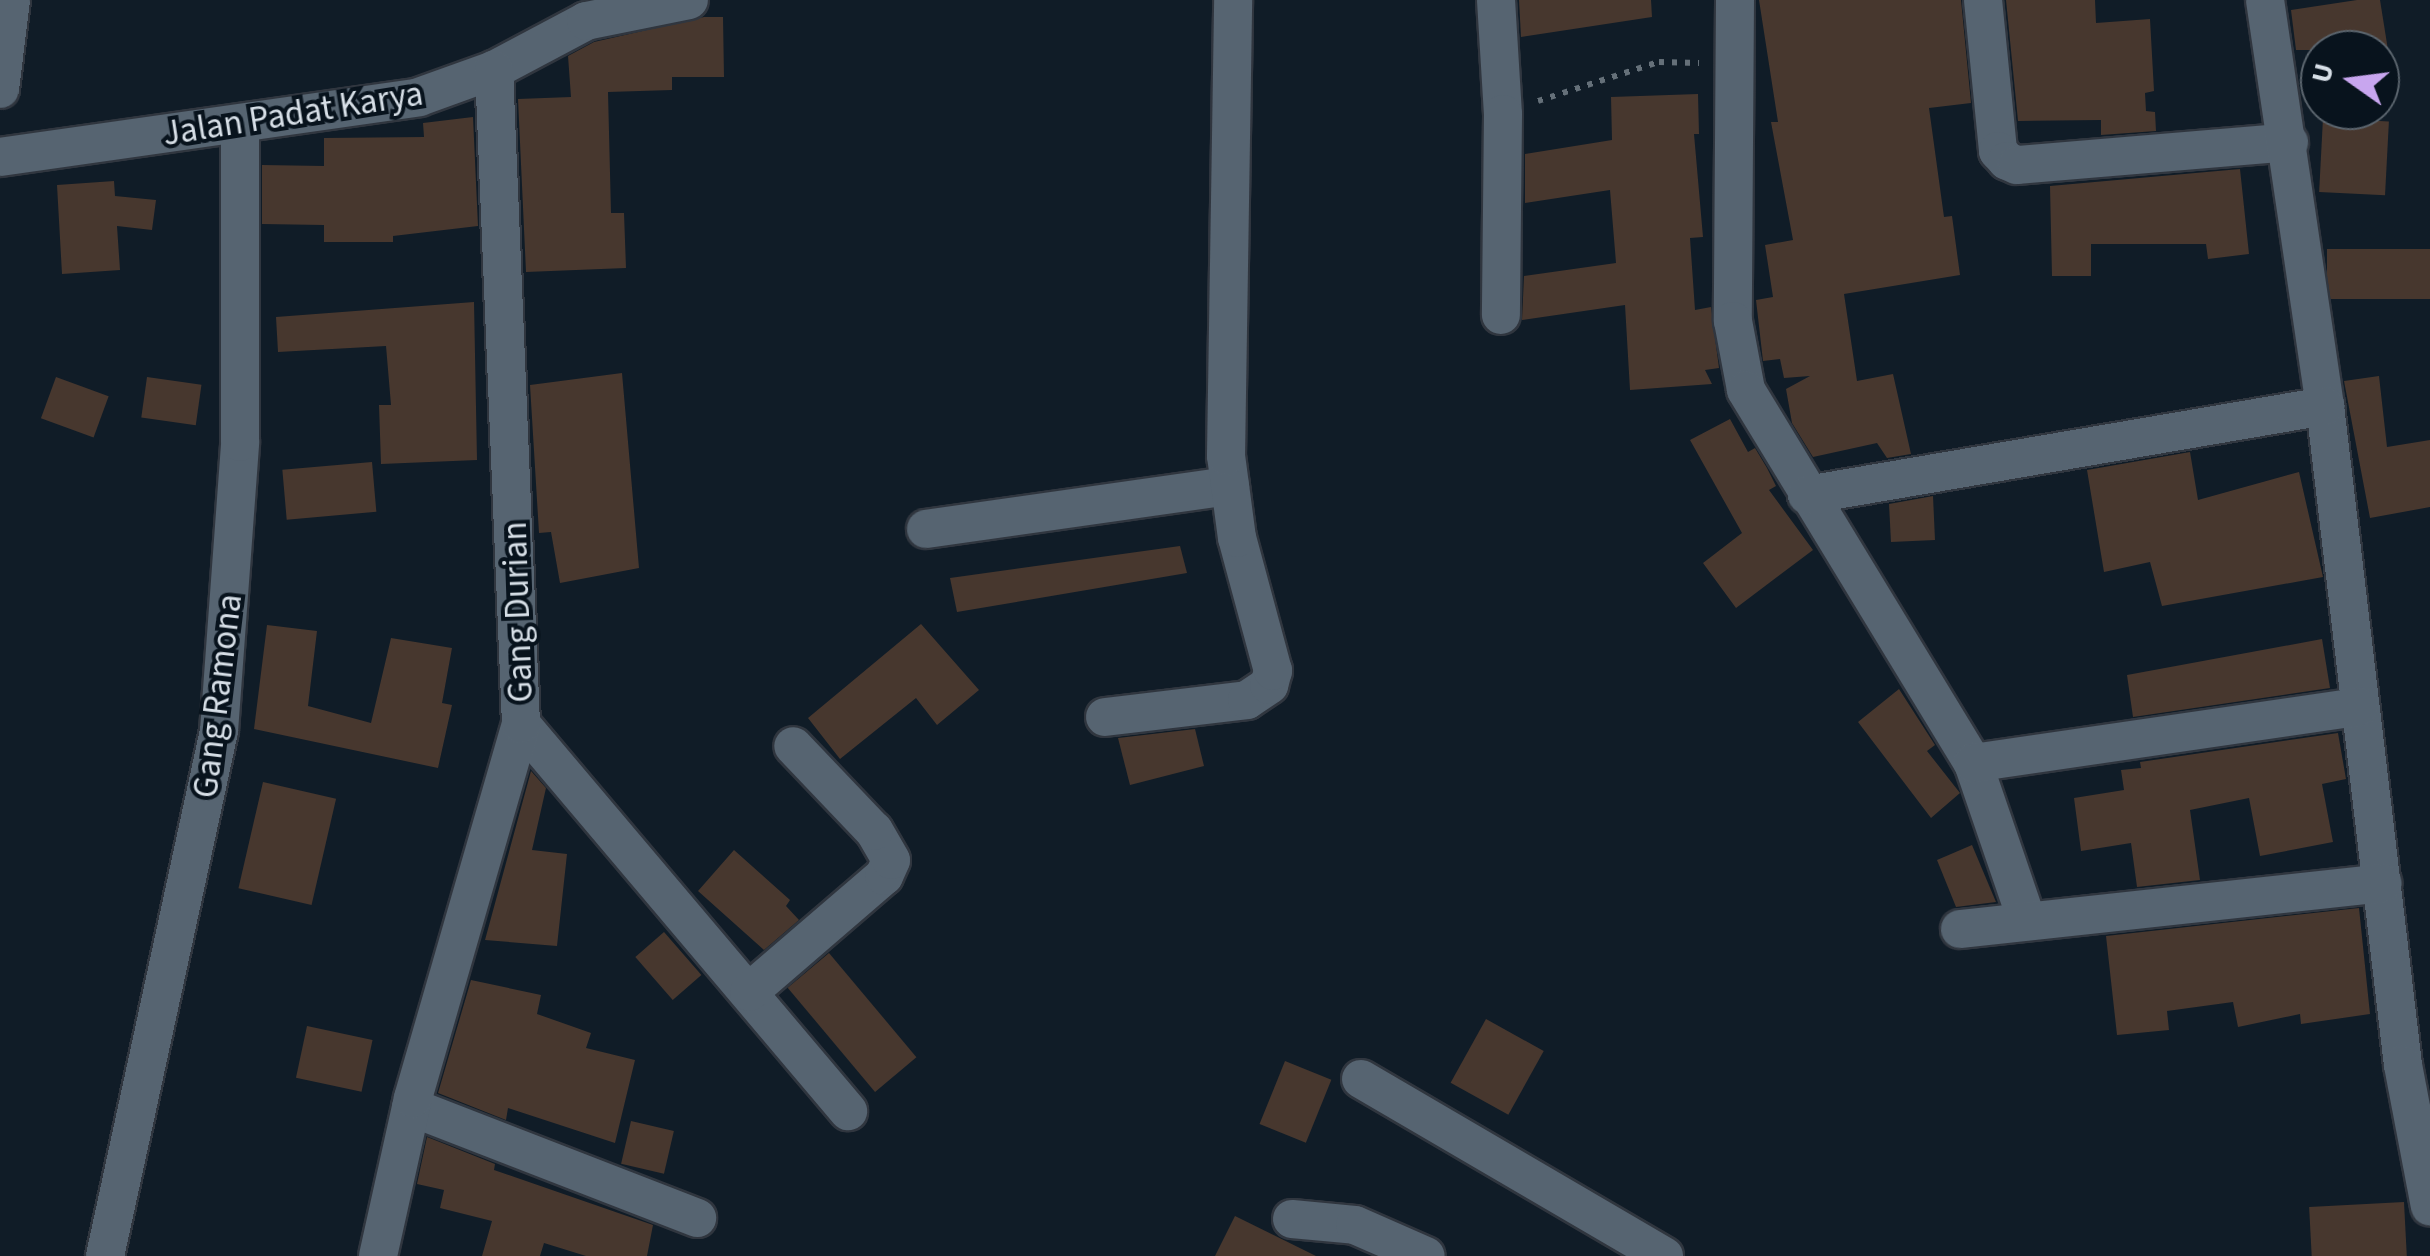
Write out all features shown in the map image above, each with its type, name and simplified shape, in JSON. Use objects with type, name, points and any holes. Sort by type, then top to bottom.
[{"type":"street","points":[[0,88],[11,0]]},
{"type":"street","name":"Jalan Padat Karya","points":[[0,157],[419,97],[494,70],[586,21],[690,0]]},
{"type":"street","points":[[1105,717],[1248,700],[1269,685],[1272,652],[1237,538],[1230,486],[1233,0]]},
{"type":"street","points":[[1496,0],[1502,114],[1501,315]]},
{"type":"street","points":[[1736,0],[1730,63],[1732,321],[1746,390],[1972,762],[2027,921]]},
{"type":"street","points":[[1983,0],[1998,151],[2006,161],[2017,166],[2288,142]]},
{"type":"street","points":[[2265,0],[2325,406],[2383,883],[2416,1066],[2430,1206]]},
{"type":"street","name":"Gang Durian","points":[[378,1256],[411,1107],[521,724],[494,70]]},
{"type":"street","name":"Gang Ramona","points":[[104,1256],[221,713],[240,422],[240,125]]},
{"type":"street","points":[[1807,495],[2325,406]]},
{"type":"street","points":[[926,529],[1230,486]]},
{"type":"street","points":[[1972,762],[2359,707]]},
{"type":"street","points":[[521,724],[848,1111]]},
{"type":"street","points":[[749,992],[884,876],[891,860],[874,831],[793,746]]},
{"type":"street","points":[[1960,929],[2383,883]]},
{"type":"street","points":[[1361,1078],[1664,1256]]},
{"type":"street","points":[[411,1107],[697,1218]]},
{"type":"street","points":[[1292,1218],[1356,1225],[1426,1256]]},
{"type":"path","points":[[1502,114],[1658,62],[1730,63]]},
{"type":"building","points":[[1519,0],[1651,0],[1652,17],[1521,37]]},
{"type":"building","points":[[1759,0],[1961,0],[1971,103],[1929,108],[1944,217],[1952,216],[1960,275],[1844,294],[1857,381],[1893,374],[1911,454],[1887,458],[1877,443],[1813,457],[1792,423],[1786,389],[1810,376],[1784,378],[1780,359],[1763,361],[1756,300],[1773,297],[1765,245],[1793,240],[1771,122],[1778,122]]},
{"type":"building","points":[[2006,0],[2095,0],[2096,23],[2150,19],[2154,91],[2145,93],[2146,111],[2155,112],[2156,131],[2101,135],[2101,120],[2018,121]]},
{"type":"building","points":[[2380,0],[2385,30],[2300,30],[2300,50],[2296,50],[2291,10]]},
{"type":"building","points":[[704,17],[723,17],[724,77],[672,77],[672,90],[608,92],[611,213],[624,213],[626,268],[526,272],[518,99],[571,97],[568,56],[594,42]]},
{"type":"building","points":[[1698,94],[1699,134],[1694,134],[1703,237],[1690,238],[1695,310],[1711,307],[1719,368],[1705,370],[1712,384],[1630,390],[1625,305],[1522,320],[1524,276],[1616,263],[1610,190],[1525,203],[1525,154],[1612,140],[1611,97]]},
{"type":"building","points":[[473,117],[478,226],[393,236],[393,242],[324,242],[324,225],[262,224],[262,165],[324,166],[324,138],[424,137],[423,123]]},
{"type":"building","points":[[2322,130],[2388,130],[2385,195],[2319,192]]},
{"type":"building","points":[[2240,169],[2249,254],[2208,259],[2206,244],[2091,244],[2091,276],[2052,276],[2050,186]]},
{"type":"building","points":[[114,181],[115,196],[156,200],[152,230],[117,226],[120,270],[62,274],[57,185]]},
{"type":"building","points":[[2327,249],[2430,249],[2430,299],[2327,299]]},
{"type":"building","points":[[474,302],[477,460],[381,464],[379,405],[391,405],[386,346],[278,352],[276,317]]},
{"type":"building","points":[[622,373],[639,568],[560,583],[551,532],[539,533],[530,385]]},
{"type":"building","points":[[2379,376],[2387,447],[2430,440],[2430,507],[2370,518],[2344,381]]},
{"type":"building","points":[[56,377],[109,396],[94,437],[41,418]]},
{"type":"building","points":[[147,377],[201,385],[196,425],[141,418]]},
{"type":"building","points":[[1730,419],[1748,452],[1755,448],[1776,486],[1769,490],[1813,550],[1736,608],[1703,563],[1742,533],[1690,440]]},
{"type":"building","points":[[2190,452],[2198,500],[2299,472],[2323,577],[2162,606],[2150,562],[2104,572],[2087,470]]},
{"type":"building","points":[[372,462],[376,512],[287,520],[282,470]]},
{"type":"building","points":[[1933,496],[1935,540],[1891,542],[1889,504]]},
{"type":"building","points":[[1180,546],[1187,573],[957,612],[950,578]]},
{"type":"building","points":[[921,624],[979,690],[937,725],[916,698],[840,759],[808,718]]},
{"type":"building","points":[[267,625],[317,631],[308,706],[371,723],[391,638],[452,648],[442,703],[452,705],[438,768],[254,729]]},
{"type":"building","points":[[2322,639],[2330,688],[2133,717],[2127,675]]},
{"type":"building","points":[[1899,689],[1935,745],[1927,751],[1960,793],[1931,818],[1858,722]]},
{"type":"building","points":[[1195,729],[1204,766],[1130,785],[1118,738]]},
{"type":"building","points":[[2338,733],[2346,779],[2322,784],[2333,842],[2260,856],[2249,798],[2190,810],[2200,880],[2137,887],[2131,843],[2081,851],[2074,798],[2124,790],[2121,770],[2141,768],[2140,762]]},
{"type":"building","points":[[531,771],[546,788],[532,850],[567,854],[557,946],[485,940]]},
{"type":"building","points":[[263,782],[336,799],[312,905],[238,888]]},
{"type":"building","points":[[1972,845],[1996,902],[1956,907],[1937,860]]},
{"type":"building","points":[[734,850],[790,900],[786,906],[799,920],[764,950],[698,891]]},
{"type":"building","points":[[2359,908],[2370,1014],[2301,1024],[2300,1014],[2238,1027],[2233,1002],[2167,1011],[2169,1030],[2117,1035],[2106,936]]},
{"type":"building","points":[[664,932],[701,975],[673,1000],[635,957]]},
{"type":"building","points":[[829,953],[916,1057],[875,1092],[788,988]]},
{"type":"building","points":[[471,980],[541,995],[537,1014],[591,1033],[586,1048],[635,1060],[615,1143],[508,1108],[506,1120],[438,1093]]},
{"type":"building","points":[[1486,1019],[1544,1051],[1508,1115],[1451,1083]]},
{"type":"building","points":[[307,1026],[373,1040],[362,1092],[296,1078]]},
{"type":"building","points":[[1285,1061],[1331,1080],[1306,1143],[1260,1124]]},
{"type":"building","points":[[631,1121],[674,1131],[664,1174],[621,1164]]},
{"type":"building","points":[[427,1137],[495,1164],[494,1170],[653,1225],[647,1256],[586,1256],[544,1243],[540,1256],[482,1256],[492,1221],[440,1208],[444,1190],[417,1184]]},
{"type":"building","points":[[2404,1202],[2407,1256],[2312,1256],[2309,1207]]},
{"type":"building","points":[[1235,1216],[1316,1256],[1215,1256]]}]
